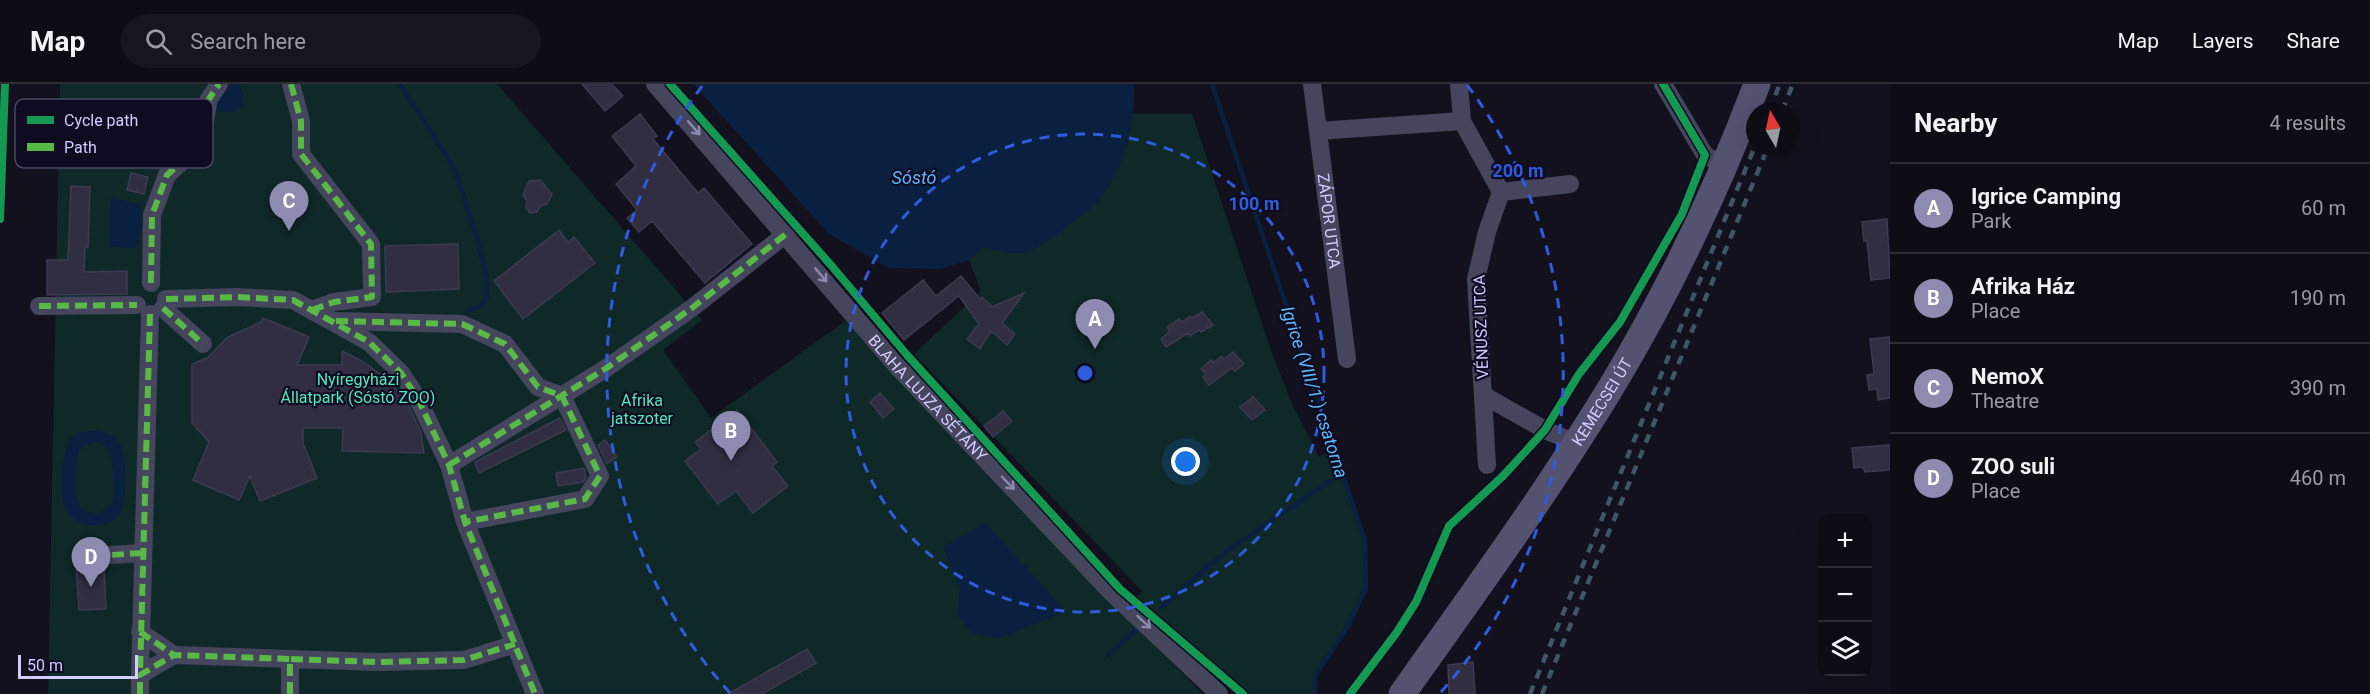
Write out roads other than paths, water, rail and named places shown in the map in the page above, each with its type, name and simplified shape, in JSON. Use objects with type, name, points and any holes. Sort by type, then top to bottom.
[{"type":"main road","name":"KEMECSEI ÚT","points":[[1402,694],[1576,443],[1617,378],[1690,243],[1757,84]]},
{"type":"street","points":[[209,99],[219,84]]},
{"type":"street","points":[[291,84],[301,121],[301,154],[371,244],[372,297],[334,302],[312,310]]},
{"type":"street","name":"BLAHA LUJZA SÉTÁNY","points":[[655,84],[904,374],[1112,593],[1219,694]]},
{"type":"street","name":"ZÁPOR UTCA","points":[[1312,84],[1347,359]]},
{"type":"street","points":[[1459,84],[1462,121],[1501,192],[1570,184]]},
{"type":"street","points":[[1663,84],[1705,155],[1723,165]]},
{"type":"street","points":[[1318,131],[1462,121]]},
{"type":"street","points":[[151,283],[153,215],[167,175],[175,168]]},
{"type":"street","name":"VÉNUSZ UTCA","points":[[1487,465],[1476,279],[1487,232],[1501,192]]},
{"type":"street","points":[[449,465],[561,396],[692,309],[786,234]]},
{"type":"street","points":[[151,283],[143,286],[137,292],[203,344]]},
{"type":"street","points":[[140,694],[142,553],[154,307],[163,290],[151,283]]},
{"type":"street","points":[[39,306],[154,307],[237,297],[293,300],[369,342],[401,374],[418,399],[449,465],[465,522],[535,694]]},
{"type":"street","points":[[333,321],[462,324],[505,344],[538,387],[561,396],[600,476],[585,499],[465,522]]},
{"type":"street","points":[[1483,395],[1545,430],[1576,443]]},
{"type":"street","points":[[94,556],[142,553]]},
{"type":"street","points":[[140,632],[174,655],[377,662],[464,660],[515,644]]},
{"type":"street","points":[[140,675],[174,655]]},
{"type":"street","points":[[290,659],[290,694]]},
{"type":"water","points":[[239,84],[241,89],[243,100],[241,106],[235,112],[213,111],[225,87]]},
{"type":"water","name":"Sóstó","points":[[693,84],[1134,84],[1134,100],[1126,148],[1105,191],[1092,207],[1050,240],[1022,253],[982,247],[969,260],[941,269],[888,268],[829,234]]},
{"type":"water","points":[[111,198],[140,204],[142,227],[136,248],[109,247]]},
{"type":"water","points":[[100,431],[115,439],[122,449],[125,468],[124,501],[122,509],[113,521],[102,525],[83,524],[70,516],[65,508],[62,492],[64,459],[69,441],[73,436],[79,433]],"holes":[[[96,442],[106,446],[110,453],[114,496],[107,509],[91,513],[81,507],[76,497],[77,460],[83,446]]]},
{"type":"water","points":[[985,523],[1066,611],[1000,638],[973,634],[958,616],[960,589],[943,547]]},
{"type":"waterway","points":[[400,84],[455,170],[478,242],[487,278],[487,296],[482,305],[468,311]]},
{"type":"waterway","name":"Igrice (VIII/1.) csatorna","points":[[1212,84],[1365,541],[1366,588],[1349,624],[1315,676],[1315,694]]},
{"type":"waterway","points":[[1161,608],[1225,552],[1342,473]]},
{"type":"waterway","points":[[1108,655],[1137,629]]},
{"type":"railway","points":[[1773,102],[1780,84]]},
{"type":"railway","points":[[1786,102],[1793,84]]},
{"type":"railway","points":[[1530,694],[1751,156]]},
{"type":"railway","points":[[1542,694],[1764,156]]},
{"type":"place","name":"NemoX","points":[[289,231]]},
{"type":"place","name":"Igrice Camping","points":[[1095,349]]},
{"type":"place","name":"Afrika Ház","points":[[731,461]]},
{"type":"place","name":"ZOO suli","points":[[91,587]]},
{"type":"park label","name":"Nyíregyházi Állatpark (Sóstó ZOO)","points":[[358,388]]},
{"type":"park label","name":"Afrika jatszoter","points":[[642,409]]}]
